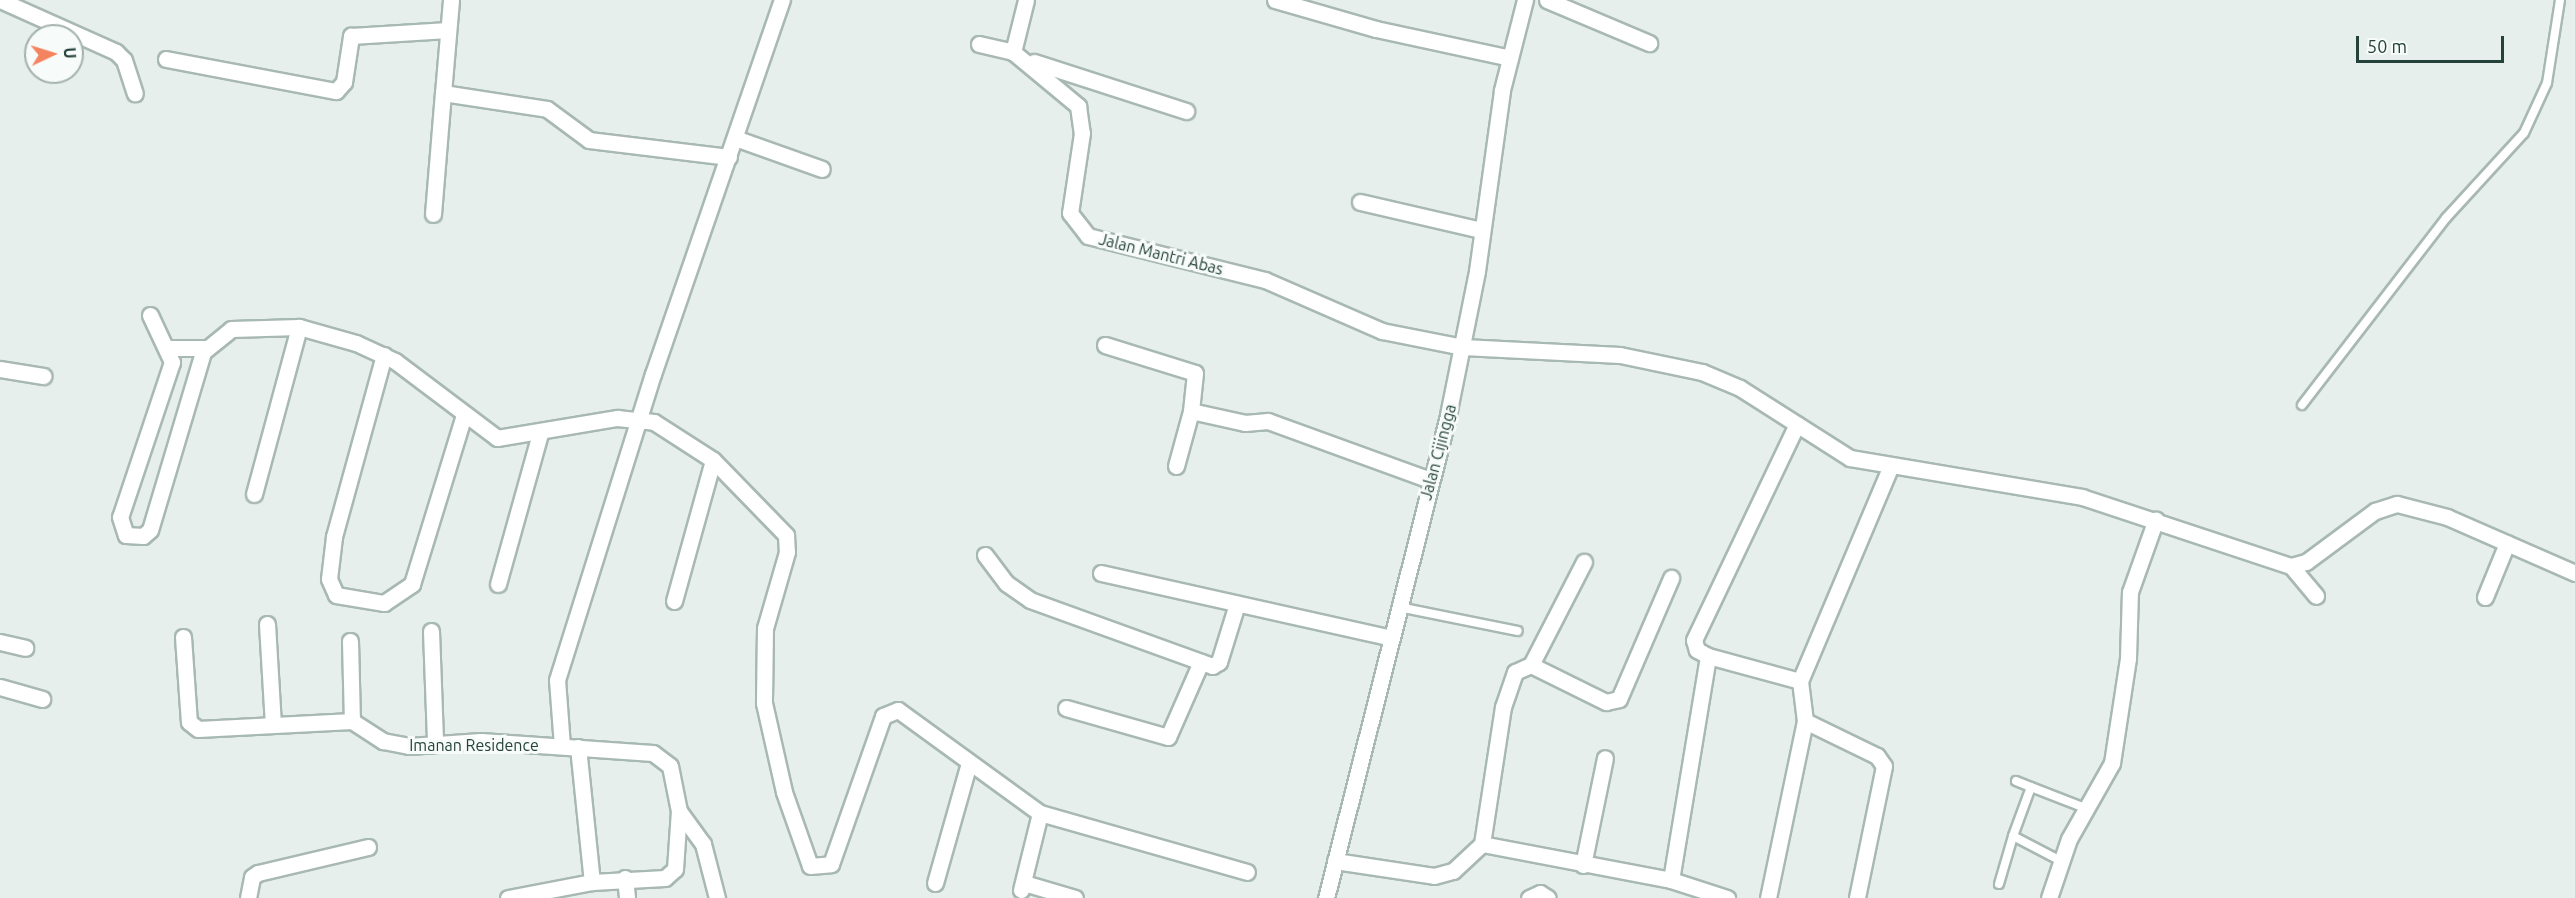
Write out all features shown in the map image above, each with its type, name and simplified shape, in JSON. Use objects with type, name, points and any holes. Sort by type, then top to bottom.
[{"type":"street","points":[[0,0],[116,52],[124,60],[135,93]]},
{"type":"street","points":[[433,214],[451,0]]},
{"type":"street","points":[[562,746],[557,680],[639,418],[782,0]]},
{"type":"street","points":[[1013,52],[1026,0]]},
{"type":"street","points":[[1275,0],[1510,58]]},
{"type":"street","name":"Jalan Cijingga","points":[[1326,898],[1463,347],[1510,58],[1525,0]]},
{"type":"street","points":[[1547,0],[1649,43]]},
{"type":"street","points":[[166,58],[336,91],[344,82],[351,36],[448,30]]},
{"type":"street","name":"Jalan Mantri Abas","points":[[979,44],[1013,52],[1027,60],[1074,100],[1080,113],[1070,213],[1082,233],[1265,280],[1382,331],[1463,347],[1659,360],[1721,378],[1850,458],[1890,468],[2082,497],[2156,519],[2291,566]]},
{"type":"street","points":[[1027,60],[1186,111]]},
{"type":"street","points":[[442,93],[546,109],[589,140],[729,157]]},
{"type":"street","points":[[735,138],[822,169]]},
{"type":"street","points":[[1360,202],[1481,230]]},
{"type":"street","points":[[150,315],[168,348],[169,374],[120,517],[126,535],[143,536],[150,530],[205,348]]},
{"type":"street","points":[[168,348],[205,348],[231,329],[300,327],[384,355],[497,438],[540,434],[639,418],[713,460],[779,522],[786,535],[787,552],[765,628],[764,703],[779,774],[810,866],[831,864],[889,711],[912,714],[969,763],[1040,813],[1247,872]]},
{"type":"street","points":[[254,494],[300,327]]},
{"type":"street","points":[[1105,345],[1196,373],[1191,411],[1176,466]]},
{"type":"street","points":[[384,355],[334,537],[329,579],[336,595],[384,603],[412,584],[464,415]]},
{"type":"street","points":[[0,369],[43,376]]},
{"type":"street","points":[[1191,411],[1245,423],[1268,421],[1430,480]]},
{"type":"street","points":[[1797,424],[1695,637],[1697,650],[1708,656],[1800,681]]},
{"type":"street","points":[[498,584],[540,434]]},
{"type":"street","points":[[674,601],[713,460]]},
{"type":"street","points":[[1768,898],[1805,722],[1800,681],[1890,468]]},
{"type":"street","points":[[2316,596],[2291,566],[2306,561],[2375,511],[2397,504],[2447,517],[2575,573]]},
{"type":"street","points":[[2049,898],[2061,861],[2085,808],[2112,763],[2128,658],[2130,592],[2156,519]]},
{"type":"street","points":[[2485,597],[2507,543]]},
{"type":"street","points":[[985,555],[1006,582],[1030,600],[1201,662],[1218,665],[1237,604]]},
{"type":"street","points":[[1335,861],[1434,876],[1453,871],[1482,844],[1508,682],[1531,665],[1584,562]]},
{"type":"street","points":[[1101,573],[1391,638]]},
{"type":"street","points":[[1531,665],[1606,702],[1618,699],[1671,578]]},
{"type":"street","points":[[267,624],[273,724]]},
{"type":"street","points":[[431,631],[435,742]]},
{"type":"street","points":[[183,637],[189,722],[209,729],[352,721],[350,641]]},
{"type":"street","points":[[0,642],[25,648]]},
{"type":"street","points":[[1671,880],[1708,656]]},
{"type":"street","points":[[1066,708],[1170,736],[1201,662]]},
{"type":"street","points":[[0,687],[42,699]]},
{"type":"street","name":"Imanan Residence","points":[[352,721],[384,741],[562,746],[661,757],[669,766],[679,811],[703,844],[717,898]]},
{"type":"street","points":[[1805,722],[1876,756],[1884,766],[1857,898]]},
{"type":"street","points":[[578,747],[592,882]]},
{"type":"street","points":[[1583,865],[1605,758]]},
{"type":"street","points":[[935,883],[969,763]]},
{"type":"street","points":[[508,898],[542,894],[592,882],[671,874],[679,811]]},
{"type":"street","points":[[1040,813],[1022,887],[1075,898]]},
{"type":"street","points":[[1482,844],[1671,880],[1727,898]]},
{"type":"street","points":[[248,898],[252,877],[258,873],[368,847]]},
{"type":"street","points":[[625,879],[627,898]]},
{"type":"street","points":[[1529,898],[1540,893],[1548,898]]},
{"type":"lane","points":[[2302,405],[2446,218],[2524,133],[2547,83],[2560,0]]},
{"type":"lane","points":[[1399,606],[1518,631]]},
{"type":"lane","points":[[2016,781],[2085,808]]},
{"type":"lane","points":[[2000,884],[2013,836],[2031,787]]},
{"type":"lane","points":[[2013,836],[2061,861]]}]
